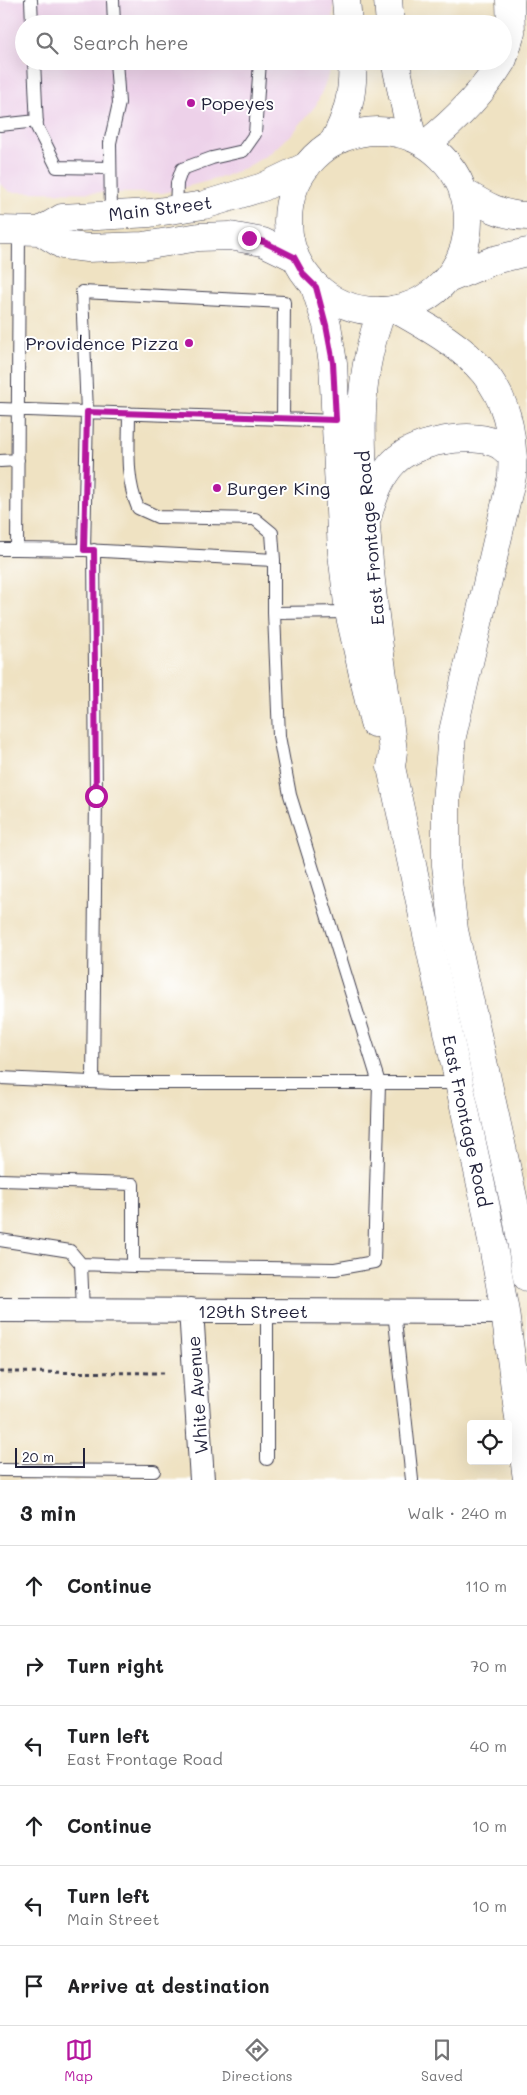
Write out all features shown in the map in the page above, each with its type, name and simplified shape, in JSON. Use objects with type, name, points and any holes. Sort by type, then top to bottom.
[{"type":"main road","points":[[346,0],[347,15]]},
{"type":"main road","points":[[388,0],[389,15]]},
{"type":"main road","points":[[510,0],[510,15]]},
{"type":"main road","points":[[333,143],[346,117],[353,87],[352,70]]},
{"type":"main road","points":[[398,70],[419,141]]},
{"type":"main road","points":[[419,141],[451,124],[472,102],[496,70]]},
{"type":"main road","points":[[373,133],[419,141],[447,164],[458,178],[463,192],[469,217],[467,240],[459,262],[448,279],[432,293],[417,302],[389,310],[353,308],[336,301],[316,287],[304,275],[294,257],[288,238],[287,209],[291,192],[307,166],[333,143],[355,135],[373,133]]},
{"type":"main road","name":"Main Street","points":[[20,230],[62,218],[176,210],[234,197],[263,187],[307,166]]},
{"type":"main road","points":[[463,192],[489,209],[512,216],[527,216]]},
{"type":"main road","name":"Main Street","points":[[20,230],[63,245],[87,248],[143,246],[199,237],[230,236],[264,242],[294,257]]},
{"type":"main road","points":[[448,279],[494,260],[527,252]]},
{"type":"main road","name":"East Frontage Road","points":[[316,287],[333,363],[342,553],[350,612],[382,755],[391,767]]},
{"type":"main road","points":[[389,310],[437,332],[478,364],[500,397],[507,417],[513,457],[512,476],[452,736],[446,800],[446,865],[454,930],[516,1211],[527,1277]]},
{"type":"main road","name":"East Frontage Road","points":[[389,310],[374,332],[363,382],[361,410],[365,524],[393,751],[391,767],[486,1208],[505,1312],[527,1478]]},
{"type":"main road","points":[[365,524],[381,479],[394,461],[410,451],[453,439],[476,438],[497,443],[513,457]]},
{"type":"street","name":"129th Street","points":[[0,1310],[505,1312]]},
{"type":"street","name":"White Avenue","points":[[191,1310],[202,1480]]},
{"type":"lane","points":[[31,0],[32,15]]},
{"type":"lane","points":[[112,0],[113,15]]},
{"type":"lane","points":[[34,70],[37,128],[57,167],[110,168]]},
{"type":"lane","points":[[111,215],[110,143],[119,103],[117,70]]},
{"type":"lane","points":[[176,210],[177,182],[182,170],[212,158],[243,151],[255,134],[259,70]]},
{"type":"lane","points":[[0,125],[37,121]]},
{"type":"lane","points":[[17,549],[20,230]]},
{"type":"lane","points":[[94,1082],[96,806],[87,412],[82,292],[284,302],[283,419]]},
{"type":"lane","points":[[0,409],[336,420]]},
{"type":"lane","points":[[81,1264],[336,1269],[374,1262],[379,1083],[290,795],[279,736],[272,533],[255,519],[158,517],[138,508],[132,493],[129,476],[129,413]]},
{"type":"lane","points":[[0,461],[18,460]]},
{"type":"lane","points":[[0,549],[89,550],[274,560]]},
{"type":"lane","points":[[274,613],[350,612]]},
{"type":"lane","points":[[0,1078],[94,1082],[460,1083]]},
{"type":"lane","points":[[0,1180],[133,1184],[133,1266]]},
{"type":"lane","points":[[0,1240],[70,1251],[81,1264],[83,1310]]},
{"type":"lane","points":[[267,1311],[267,1459]]},
{"type":"lane","points":[[394,1311],[412,1480]]},
{"type":"lane","points":[[0,1470],[154,1471]]},
{"type":"path","points":[[0,1372],[165,1373]]},
{"type":"shaded area","points":[[0,0],[334,0],[333,15],[15,15],[15,70],[331,70],[316,105],[292,134],[269,154],[247,167],[223,177],[163,193],[10,192],[0,184]]},
{"type":"place","name":"Popeyes","points":[[191,103]]},
{"type":"place","name":"Providence Pizza","points":[[189,343]]},
{"type":"place","name":"Burger King","points":[[217,488]]},
{"type":"route","points":[[96,796],[94,550],[84,550],[87,412],[336,420],[333,363],[316,287],[304,275],[294,257],[264,242],[249,238]]}]
